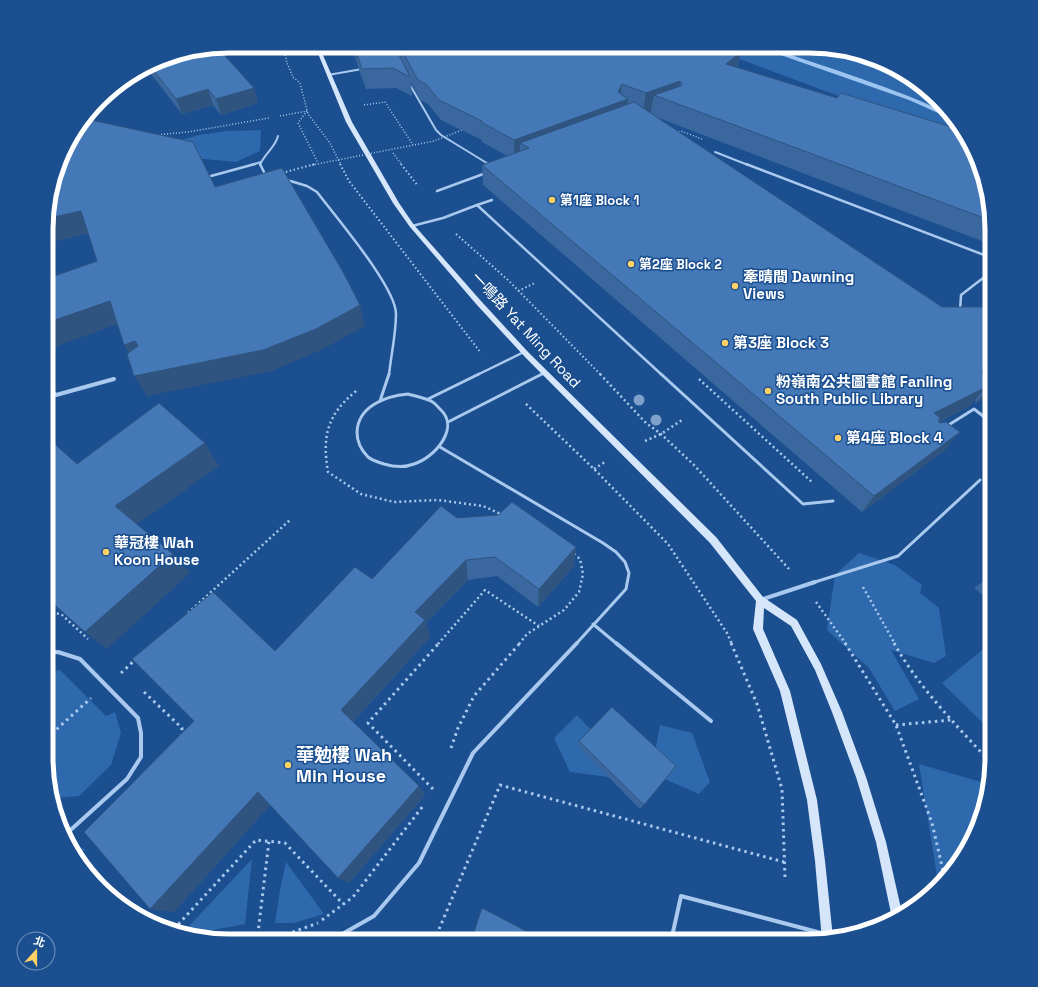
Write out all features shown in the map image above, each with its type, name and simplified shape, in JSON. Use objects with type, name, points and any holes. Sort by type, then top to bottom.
[{"type":"street","name":"一鳴路 Yat Ming Road","points":[[320,53],[349,122],[396,203],[412,226],[479,303],[544,373],[694,520],[760,600],[794,623],[818,667],[837,712],[861,777],[881,842],[896,911]]},
{"type":"street","points":[[53,393],[56,395],[114,379]]},
{"type":"street","points":[[815,582],[760,600],[758,629],[785,691],[812,800],[827,933]]},
{"type":"lane","points":[[328,75],[364,69]]},
{"type":"lane","points":[[407,80],[436,130],[441,135],[490,165]]},
{"type":"lane","points":[[211,176],[261,162],[277,141],[278,136]]},
{"type":"lane","points":[[715,152],[985,255]]},
{"type":"lane","points":[[261,162],[260,164],[265,174],[272,176]]},
{"type":"lane","points":[[437,191],[489,172]]},
{"type":"lane","points":[[285,180],[307,186],[317,192],[385,283],[389,291],[396,308],[396,314],[389,375],[380,400]]},
{"type":"lane","points":[[412,226],[443,218],[492,200]]},
{"type":"lane","points":[[477,205],[803,504],[833,501]]},
{"type":"lane","points":[[960,318],[961,295],[985,277]]},
{"type":"lane","points":[[428,399],[524,352]]},
{"type":"lane","points":[[448,422],[544,373]]},
{"type":"lane","points":[[408,394],[428,399],[434,402],[443,411],[448,422],[448,434],[432,456],[419,463],[404,466],[388,466],[374,461],[363,453],[357,442],[356,430],[360,419],[368,408],[380,400],[394,396],[408,394]]},
{"type":"lane","points":[[972,403],[974,409],[985,418]]},
{"type":"lane","points":[[940,431],[974,409]]},
{"type":"lane","points":[[342,934],[374,916],[419,863],[473,754],[536,688],[626,588],[630,577],[628,565],[619,554],[440,447]]},
{"type":"lane","points":[[815,582],[898,556],[980,480]]},
{"type":"lane","points":[[593,624],[711,721]]},
{"type":"lane","points":[[53,652],[58,652],[80,659],[138,718],[141,733],[141,757],[127,779],[69,831]]},
{"type":"lane","points":[[673,934],[681,896],[816,934]]},
{"type":"path","points":[[364,105],[385,102],[413,145]]},
{"type":"path","points":[[277,116],[307,111],[298,123],[318,163]]},
{"type":"path","points":[[149,135],[188,132],[270,118]]},
{"type":"path","points":[[280,174],[318,163],[434,141],[462,130]]},
{"type":"path","points":[[682,138],[675,133],[681,131],[703,139]]},
{"type":"path","points":[[695,375],[815,485]]},
{"type":"path","points":[[358,389],[349,396],[334,414],[325,432],[325,454],[328,472],[361,494],[394,502],[438,500],[483,506],[504,515]]},
{"type":"path","points":[[512,390],[594,469],[668,544],[727,633],[757,704],[782,789],[785,878]]},
{"type":"path","points":[[186,614],[291,519]]},
{"type":"path","points":[[450,749],[458,728],[474,696],[527,634],[564,610],[579,592],[583,574],[580,559],[570,552]]},
{"type":"path","points":[[854,571],[906,664],[951,720],[985,756]]},
{"type":"path","points":[[437,784],[434,791],[368,724],[485,590],[539,626]]},
{"type":"path","points":[[53,732],[104,685],[140,656]]},
{"type":"path","points":[[896,725],[951,720]]},
{"type":"path","points":[[437,934],[500,785],[784,862]]},
{"type":"path","points":[[291,934],[319,923],[353,896],[424,803]]},
{"type":"path","points":[[177,926],[256,840],[285,843],[343,904]]},
{"type":"path","points":[[258,934],[269,841]]},
{"type":"shaded area","points":[[723,53],[820,53],[843,56],[876,66],[916,89],[949,122],[961,142]]},
{"type":"shaded area","points":[[261,130],[260,151],[236,162],[183,157],[163,145],[199,135],[226,131]]},
{"type":"shaded area","points":[[859,553],[895,565],[922,585],[920,593],[939,608],[946,656],[934,663],[891,650],[919,699],[895,711],[869,668],[827,630],[835,575]]},
{"type":"shaded area","points":[[985,648],[985,725],[942,683]]},
{"type":"shaded area","points":[[60,670],[106,716],[115,712],[121,733],[111,765],[79,796],[58,798],[56,792],[53,769],[53,671]]},
{"type":"shaded area","points":[[577,715],[638,781],[570,772],[554,738]]},
{"type":"shaded area","points":[[660,725],[692,733],[710,782],[699,794],[651,773]]},
{"type":"shaded area","points":[[919,764],[983,783],[976,814],[967,836],[949,865],[937,878]]},
{"type":"shaded area","points":[[252,859],[245,924],[204,932],[188,929]]},
{"type":"shaded area","points":[[286,862],[324,914],[294,923],[275,923]]},
{"type":"building","points":[[222,53],[254,88],[216,99],[208,89],[176,99],[153,70],[173,62],[195,56]]},
{"type":"building","points":[[357,53],[398,53],[410,77],[393,68],[362,69]]},
{"type":"building","points":[[403,53],[740,53],[726,64],[837,98],[841,93],[953,127],[967,151],[976,173],[982,195],[985,218],[654,95],[681,86],[682,83],[680,81],[646,93],[622,84],[618,92],[628,99],[514,140],[481,122],[482,121],[439,100],[426,84],[418,80]]},
{"type":"building","name":"牽晴間 Dawning Views","points":[[634,102],[942,307],[985,307],[985,368],[982,371],[985,388],[934,413],[940,418],[938,421],[940,423],[946,422],[960,432],[874,496],[482,165],[529,148],[520,143]]},
{"type":"building","points":[[91,120],[193,142],[215,187],[282,168],[343,272],[360,305],[316,329],[263,350],[134,376],[127,354],[138,346],[135,341],[124,345],[110,301],[53,321],[53,277],[97,261],[81,211],[53,217],[56,195],[66,162],[71,151]]},
{"type":"building","name":"華冠樓 Wah Koon House","points":[[159,403],[205,443],[115,506],[173,554],[85,632],[53,603],[53,442],[77,464]]},
{"type":"building","name":"華勉樓 Wah Min House","points":[[512,502],[576,547],[539,589],[495,557],[466,560],[415,612],[425,620],[341,710],[419,786],[338,878],[258,792],[150,909],[84,832],[194,721],[132,659],[213,592],[275,651],[355,567],[372,579],[441,506],[457,518],[498,515]]},
{"type":"building","points":[[612,707],[676,766],[644,805],[579,741]]},
{"type":"building","points":[[482,908],[532,934],[473,934]]},
{"type":"waterway","points":[[778,53],[911,99],[940,112]]},
{"type":"place","name":"第1座 Block 1","points":[[552,200]]},
{"type":"place","name":"第2座 Block 2","points":[[631,264]]},
{"type":"place","name":"牽晴間 Dawning Views","points":[[735,286]]},
{"type":"place","name":"第3座 Block 3","points":[[725,343]]},
{"type":"place","name":"粉嶺南公共圖書館 Fanling South Public Library","points":[[768,391]]},
{"type":"place","name":"第4座 Block 4","points":[[838,438]]},
{"type":"place","name":"華冠樓 Wah Koon House","points":[[106,552]]},
{"type":"place","name":"華勉樓 Wah Min House","points":[[288,765]]}]
